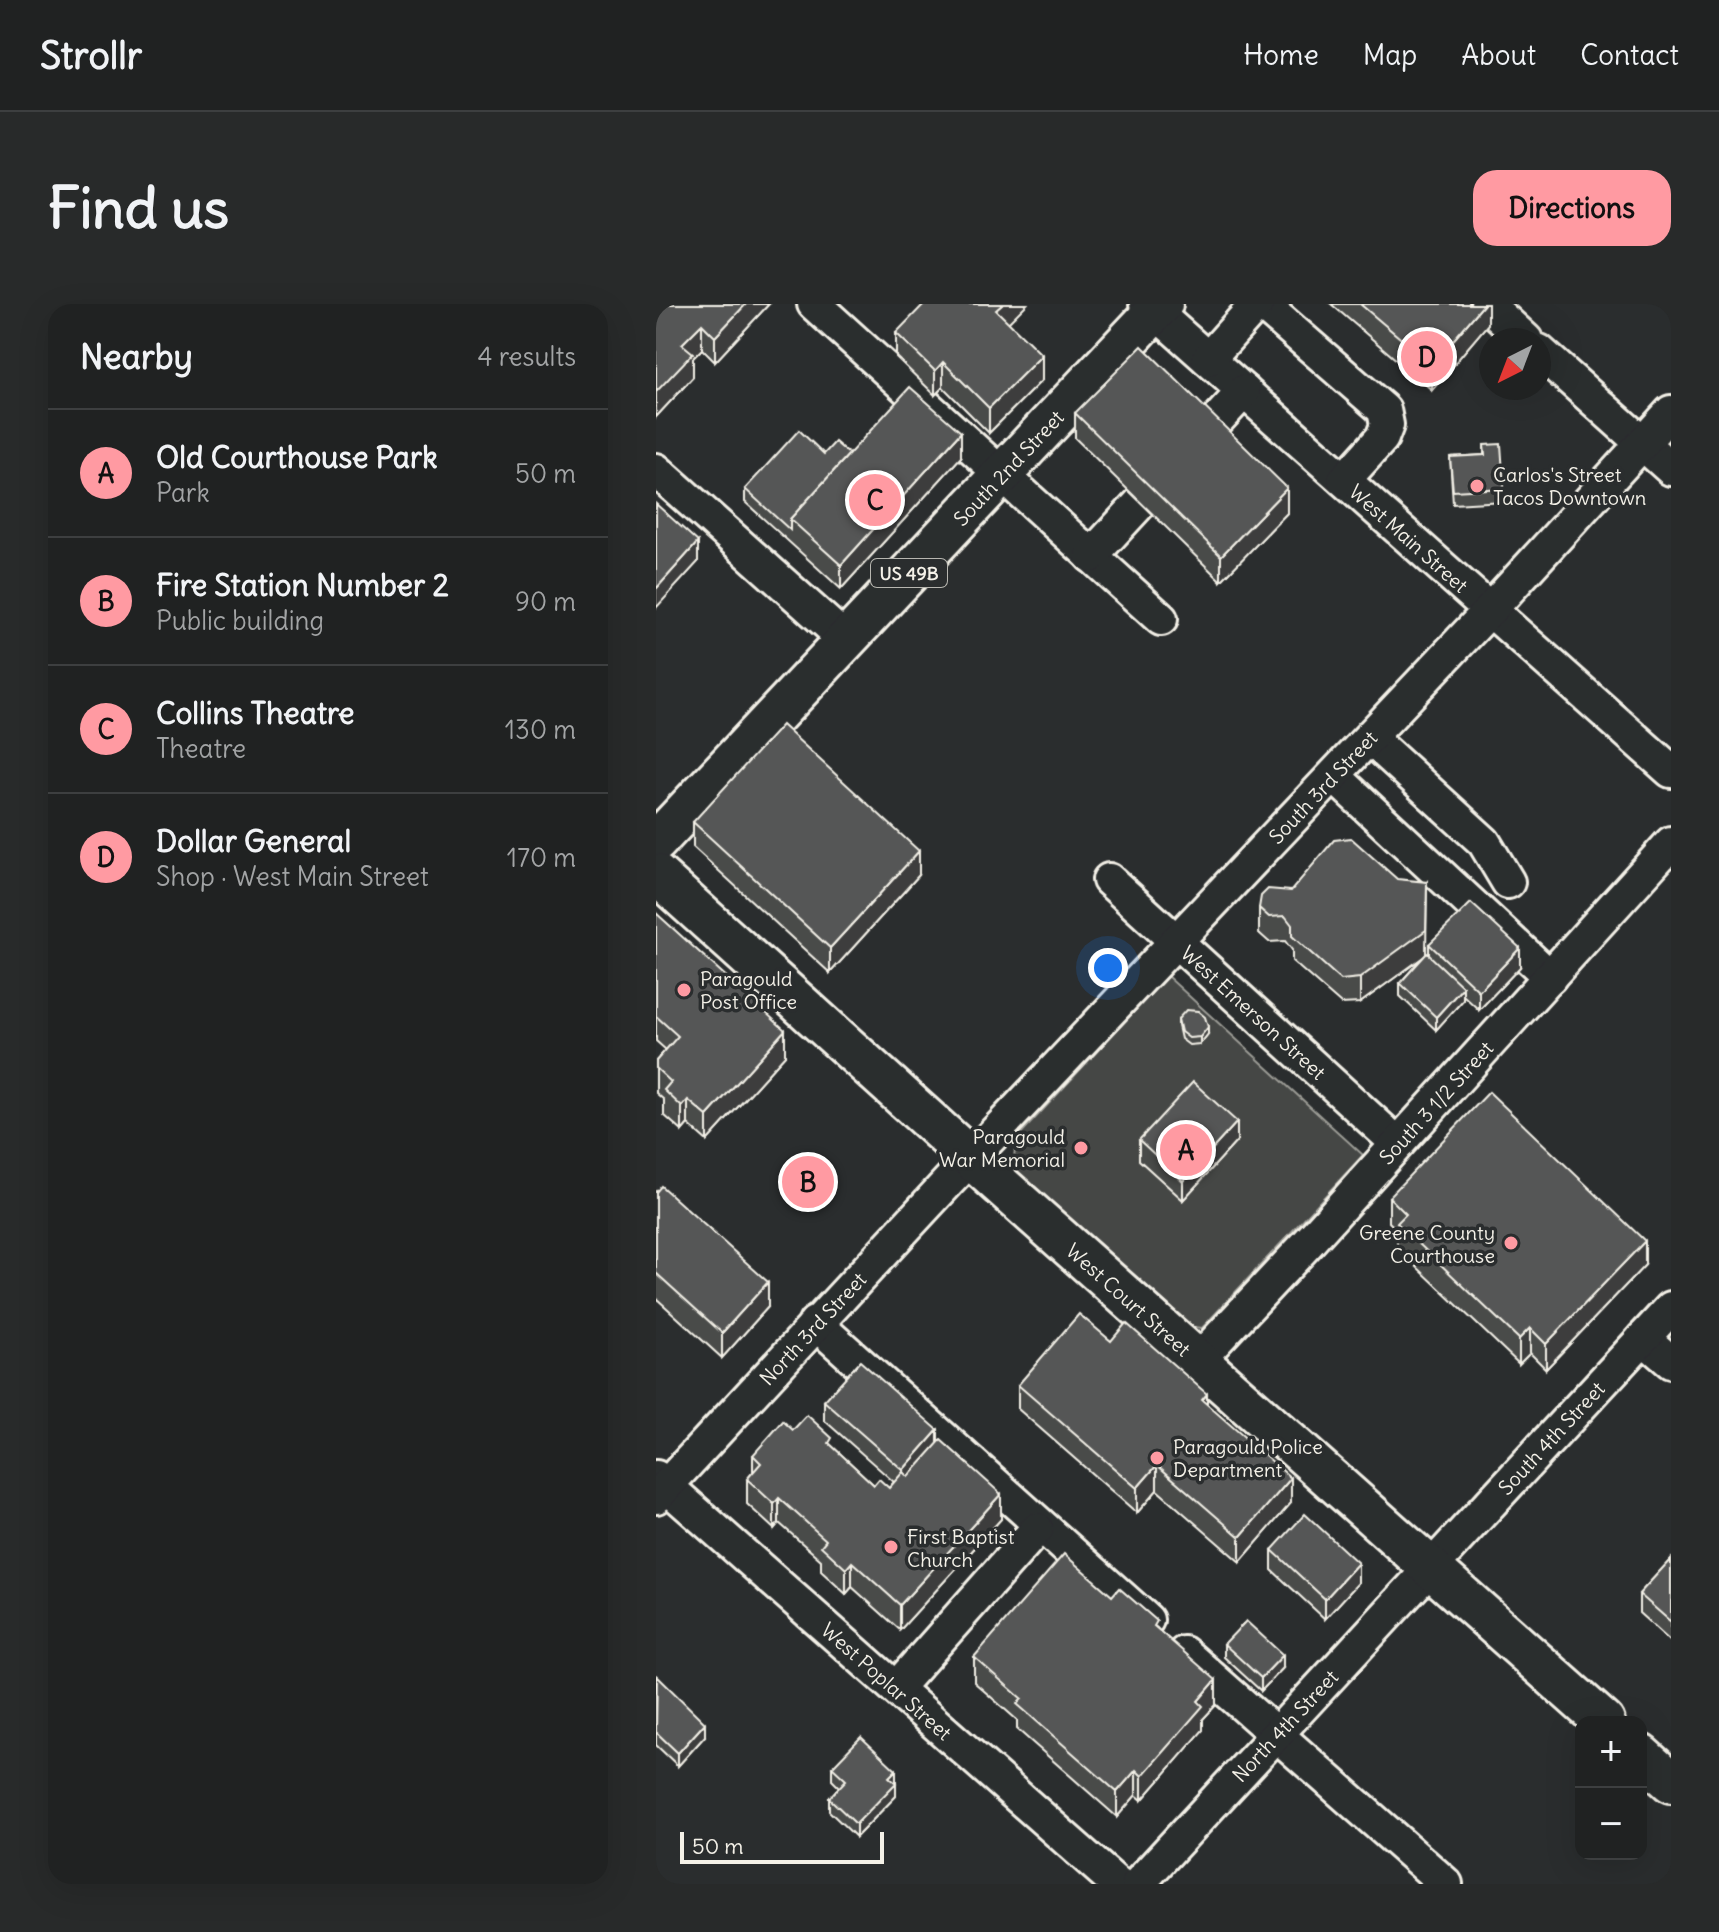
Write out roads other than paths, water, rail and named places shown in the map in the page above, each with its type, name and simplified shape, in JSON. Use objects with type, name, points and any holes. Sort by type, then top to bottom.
[{"type":"main road","name":"South 2nd Street","points":[[656,842],[1154,307]]},
{"type":"main road","name":"West Court Street","points":[[656,874],[1597,1716]]},
{"type":"main road","points":[[1647,1760],[1671,1782]]},
{"type":"street","points":[[814,304],[1161,619]]},
{"type":"street","points":[[1208,359],[1259,304],[1384,410],[1387,425],[1382,438],[1344,480]]},
{"type":"street","points":[[1487,304],[1513,328]]},
{"type":"street","name":"West Main Street","points":[[1154,307],[1208,359],[1671,771]]},
{"type":"street","points":[[1551,362],[1671,469]]},
{"type":"street","points":[[1091,556],[1244,391]]},
{"type":"street","name":"South 3rd Street","points":[[970,1158],[1370,738],[1671,412]]},
{"type":"street","points":[[656,470],[846,640]]},
{"type":"street","points":[[1370,738],[1484,842],[1508,882]]},
{"type":"street","points":[[1334,776],[1550,977]]},
{"type":"street","name":"South 3 1/2 Street","points":[[1197,1361],[1671,843]]},
{"type":"street","name":"West Emerson Street","points":[[1109,880],[1397,1143]]},
{"type":"street","name":"North 3rd Street","points":[[659,1487],[970,1158]]},
{"type":"street","name":"South 4th Street","points":[[1432,1568],[1671,1308]]},
{"type":"street","points":[[815,1323],[1446,1884]]},
{"type":"street","points":[[1643,1338],[1671,1362]]},
{"type":"street","name":"West Poplar Street","points":[[659,1487],[896,1688],[1117,1884]]},
{"type":"street","points":[[896,1688],[1037,1529]]},
{"type":"street","name":"North 4th Street","points":[[1138,1884],[1432,1568]]},
{"type":"place","name":"Dollar General","points":[[1427,357]]},
{"type":"place","name":"Carlos's Street Tacos Downtown","points":[[1477,486]]},
{"type":"place","name":"Collins Theatre","points":[[875,500]]},
{"type":"place","name":"Paragould Post Office","points":[[684,990]]},
{"type":"place","name":"Paragould War Memorial","points":[[1081,1148]]},
{"type":"place","name":"Old Courthouse Park","points":[[1186,1150]]},
{"type":"place","name":"Fire Station Number 2","points":[[808,1182]]},
{"type":"place","name":"Greene County Courthouse","points":[[1511,1243]]},
{"type":"place","name":"Paragould Police Department","points":[[1157,1458]]},
{"type":"place","name":"First Baptist Church","points":[[891,1547]]}]
